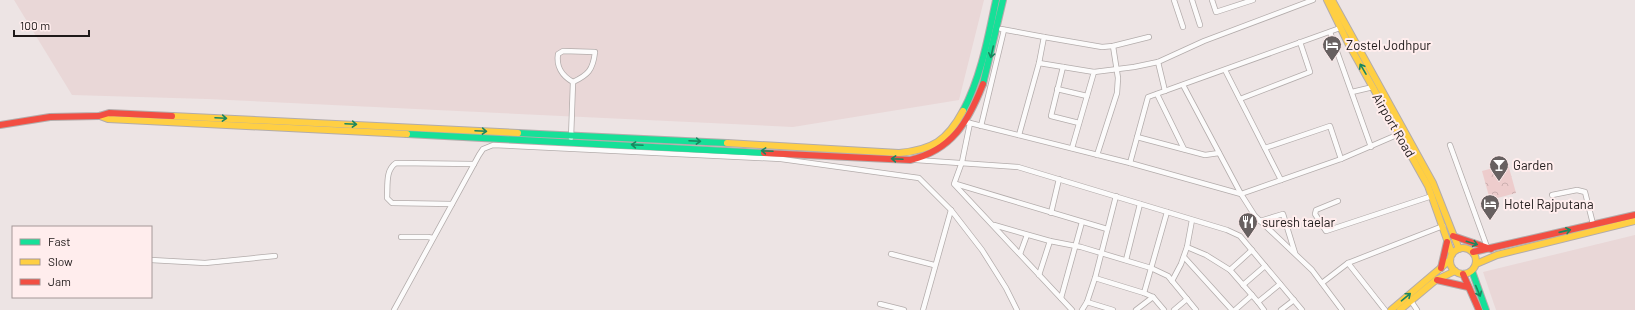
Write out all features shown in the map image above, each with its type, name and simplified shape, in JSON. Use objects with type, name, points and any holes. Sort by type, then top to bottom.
[{"type":"main road","points":[[571,139],[767,145],[898,153],[919,151],[930,148],[942,140],[962,115],[981,64],[996,0]]},
{"type":"main road","points":[[0,125],[50,117],[99,116],[109,113],[910,160],[937,151],[968,122],[984,80],[1003,0]]},
{"type":"main road","name":"Airport Road","points":[[1327,0],[1340,28],[1418,166],[1432,196],[1443,226],[1459,249]]},
{"type":"main road","name":"Airport Road","points":[[1332,0],[1336,10],[1433,183],[1450,238],[1451,257]]},
{"type":"main road","points":[[1473,252],[1517,244],[1593,224],[1635,215]]},
{"type":"main road","points":[[1476,264],[1497,254],[1635,221]]},
{"type":"main road","points":[[1439,271],[1450,238],[1489,248]]},
{"type":"main road","points":[[1396,309],[1439,271],[1451,257],[1459,249],[1465,248],[1473,252],[1476,257],[1476,264],[1472,271],[1462,274],[1455,271],[1451,266],[1451,257]]},
{"type":"main road","points":[[1396,309],[1411,301],[1436,280],[1455,271]]},
{"type":"main road","points":[[1472,271],[1486,310]]},
{"type":"main road","points":[[1462,274],[1479,310]]},
{"type":"main road","points":[[1436,280],[1468,287]]},
{"type":"street","points":[[1174,0],[1183,27]]},
{"type":"street","points":[[1192,0],[1200,25]]},
{"type":"street","points":[[1212,0],[1216,12],[1253,0]]},
{"type":"street","points":[[1039,63],[1094,72],[1158,62],[1204,41],[1313,0]]},
{"type":"street","points":[[997,28],[1092,46],[1113,46],[1149,37]]},
{"type":"street","points":[[1130,163],[1148,97],[1340,28]]},
{"type":"street","points":[[981,126],[1004,30]]},
{"type":"street","points":[[1330,32],[1371,146]]},
{"type":"street","points":[[1019,135],[1039,63],[1044,37]]},
{"type":"street","points":[[1240,99],[1310,72],[1300,42]]},
{"type":"street","points":[[1097,155],[1117,93],[1117,69],[1113,46]]},
{"type":"street","points":[[563,51],[594,52],[590,70],[585,76],[573,82],[566,78],[561,72],[557,61],[558,54],[563,51]]},
{"type":"street","points":[[1158,62],[1165,91]]},
{"type":"street","points":[[1063,67],[1051,116],[1079,123]]},
{"type":"street","points":[[1225,70],[1281,180]]},
{"type":"street","points":[[1072,148],[1094,72]]},
{"type":"street","points":[[571,139],[573,82]]},
{"type":"street","points":[[1183,85],[1241,194],[1260,221],[1312,270],[1342,310]]},
{"type":"street","points":[[1352,92],[1373,87]]},
{"type":"street","points":[[1057,89],[1087,96]]},
{"type":"street","points":[[1157,94],[1184,149]]},
{"type":"street","points":[[954,184],[962,162],[968,122],[1130,163],[1241,194],[1341,159],[1399,134]]},
{"type":"street","points":[[1265,148],[1330,126],[1341,159]]},
{"type":"street","points":[[1137,137],[1205,155],[1219,153]]},
{"type":"street","points":[[1450,145],[1489,248]]},
{"type":"street","points":[[394,310],[483,149],[494,146],[781,160],[918,178],[951,210],[982,250],[1006,288],[1017,310]]},
{"type":"street","points":[[910,160],[962,162],[1018,167],[1116,196],[1240,236],[1302,310]]},
{"type":"street","points":[[452,204],[392,203],[387,198],[388,172],[396,163],[474,164]]},
{"type":"street","points":[[1051,213],[1059,179]]},
{"type":"street","points":[[954,184],[1107,229]]},
{"type":"street","points":[[954,184],[1072,310]]},
{"type":"street","points":[[1552,195],[1577,190],[1585,192],[1593,224]]},
{"type":"street","points":[[1082,310],[1087,302],[1095,278],[1116,196]]},
{"type":"street","points":[[1338,201],[1316,210],[1314,214],[1326,231],[1432,196]]},
{"type":"street","points":[[1126,260],[1140,204]]},
{"type":"street","points":[[923,310],[934,265],[951,210]]},
{"type":"street","points":[[1144,293],[1167,212]]},
{"type":"street","points":[[1260,221],[1283,214],[1295,254]]},
{"type":"street","points":[[1172,281],[1184,257],[1192,220]]},
{"type":"street","points":[[1061,298],[1082,222]]},
{"type":"street","points":[[992,225],[1102,253],[1151,268],[1168,276],[1196,310]]},
{"type":"street","points":[[1322,283],[1348,263],[1443,226]]},
{"type":"street","points":[[1020,254],[1027,235]]},
{"type":"street","points":[[400,237],[433,238]]},
{"type":"street","points":[[1039,275],[1050,241]]},
{"type":"street","points":[[1187,247],[1206,255],[1230,270],[1264,310]]},
{"type":"street","points":[[1230,270],[1252,250]]},
{"type":"street","points":[[891,254],[934,265]]},
{"type":"street","points":[[152,260],[205,263],[275,256]]},
{"type":"street","points":[[1184,257],[1233,310],[1252,295]]},
{"type":"street","points":[[1348,263],[1385,310]]},
{"type":"street","points":[[1243,285],[1265,266]]},
{"type":"street","points":[[1095,278],[1153,297],[1164,310]]},
{"type":"street","points":[[1258,302],[1280,284]]},
{"type":"street","points":[[1136,310],[1153,297]]},
{"type":"street","points":[[1174,310],[1187,299]]},
{"type":"street","points":[[1281,310],[1294,300]]},
{"type":"street","points":[[1411,301],[1417,310]]},
{"type":"street","points":[[1087,302],[1113,310]]},
{"type":"street","points":[[880,304],[904,310]]},
{"type":"shaded area","points":[[14,0],[984,0],[959,100],[793,127],[207,99],[72,95]]},
{"type":"shaded area","points":[[1635,235],[1635,310],[1496,310],[1483,272]]},
{"type":"green space","name":"Garden","points":[[1508,164],[1516,193],[1490,200],[1482,171]]},
{"type":"traffic: fast","points":[[963,111],[975,85],[987,43],[996,0]]},
{"type":"traffic: fast","points":[[983,84],[1003,0]]},
{"type":"traffic: fast","points":[[518,133],[727,143]]},
{"type":"traffic: fast","points":[[407,134],[764,153]]},
{"type":"traffic: fast","points":[[1472,271],[1486,310]]},
{"type":"traffic: slow","points":[[1327,0],[1348,43],[1428,186],[1452,254]]},
{"type":"traffic: slow","points":[[1332,0],[1433,183],[1459,249]]},
{"type":"traffic: slow","points":[[727,143],[899,153],[911,152],[930,146],[944,137],[951,130],[963,111]]},
{"type":"traffic: slow","points":[[100,116],[108,119],[407,134]]},
{"type":"traffic: slow","points":[[172,116],[518,133]]},
{"type":"traffic: slow","points":[[1476,264],[1497,255],[1635,221]]},
{"type":"traffic: slow","points":[[1463,248],[1472,252],[1476,261],[1472,270],[1463,274],[1454,270],[1450,261],[1454,252],[1463,248]]},
{"type":"traffic: slow","points":[[1391,310],[1450,260]]},
{"type":"traffic: slow","points":[[1400,310],[1436,280],[1455,271]]},
{"type":"traffic: jam","points":[[764,153],[910,160],[925,155],[948,142],[964,122],[983,84]]},
{"type":"traffic: jam","points":[[0,125],[50,117],[99,116],[109,113],[172,116]]},
{"type":"traffic: jam","points":[[1473,252],[1635,215]]},
{"type":"traffic: jam","points":[[1453,236],[1491,249]]},
{"type":"traffic: jam","points":[[1441,268],[1447,242]]},
{"type":"traffic: jam","points":[[1463,274],[1479,310]]},
{"type":"traffic: jam","points":[[1437,280],[1468,287]]},
{"type":"place","name":"Zostel Jodhpur","points":[[1332,62]]},
{"type":"place","name":"Garden","points":[[1499,182]]},
{"type":"place","name":"Hotel Rajputana","points":[[1490,221]]},
{"type":"place","name":"suresh taelar","points":[[1248,239]]}]
